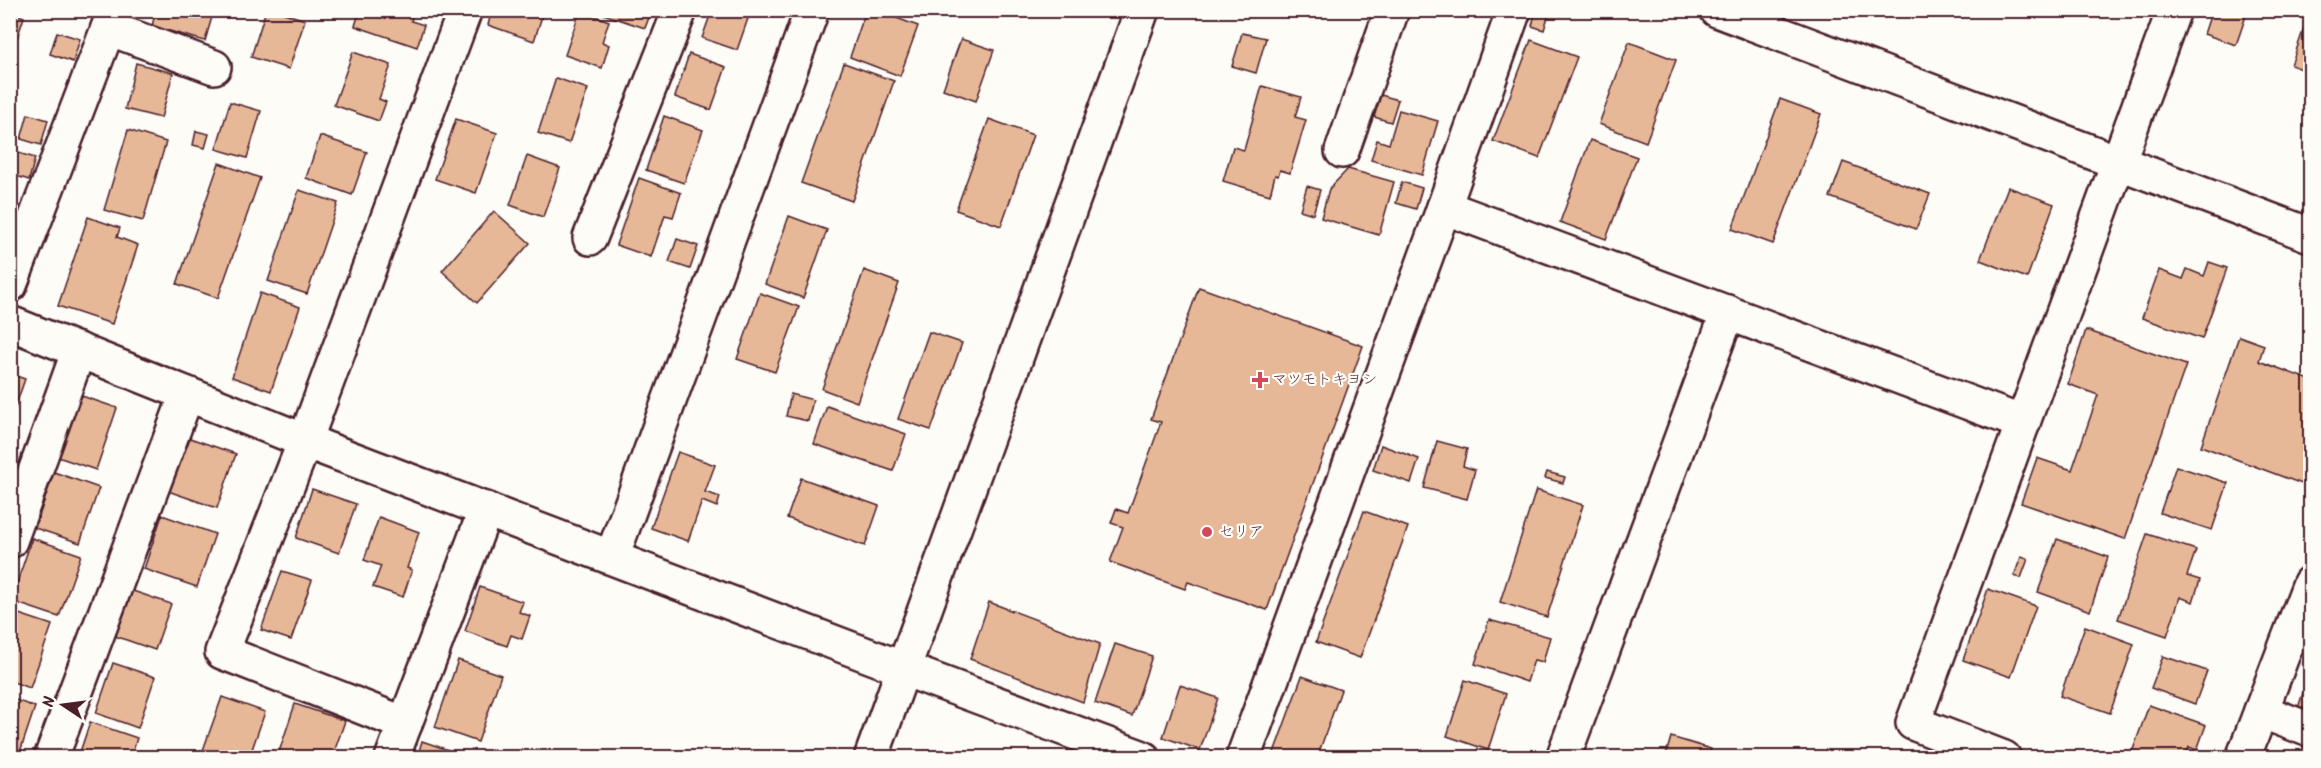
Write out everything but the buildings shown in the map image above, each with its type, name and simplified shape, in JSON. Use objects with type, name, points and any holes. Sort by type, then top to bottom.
[{"type":"street","points":[[405,724],[222,652],[305,441],[465,10]]},
{"type":"street","points":[[590,238],[680,10]]},
{"type":"street","points":[[612,556],[812,10]]},
{"type":"street","points":[[871,758],[1142,10]]},
{"type":"street","points":[[1342,150],[1392,10]]},
{"type":"street","points":[[1243,758],[1514,10]]},
{"type":"street","points":[[1717,10],[2310,236]]},
{"type":"street","points":[[2004,758],[1913,723],[2174,10]]},
{"type":"street","points":[[10,285],[112,19],[214,67]]},
{"type":"street","points":[[1444,207],[2023,423]]},
{"type":"street","points":[[1563,758],[1728,312]]},
{"type":"street","points":[[10,323],[305,441],[1143,758]]},
{"type":"street","points":[[10,541],[79,350]]},
{"type":"street","points":[[51,758],[187,394]]},
{"type":"street","points":[[392,758],[486,509]]},
{"type":"street","points":[[2243,758],[2310,583]]},
{"type":"street","points":[[2261,711],[2310,730]]},
{"type":"place","name":"マツモトキヨシ","points":[[1260,380]]},
{"type":"place","name":"セリア","points":[[1207,532]]}]
